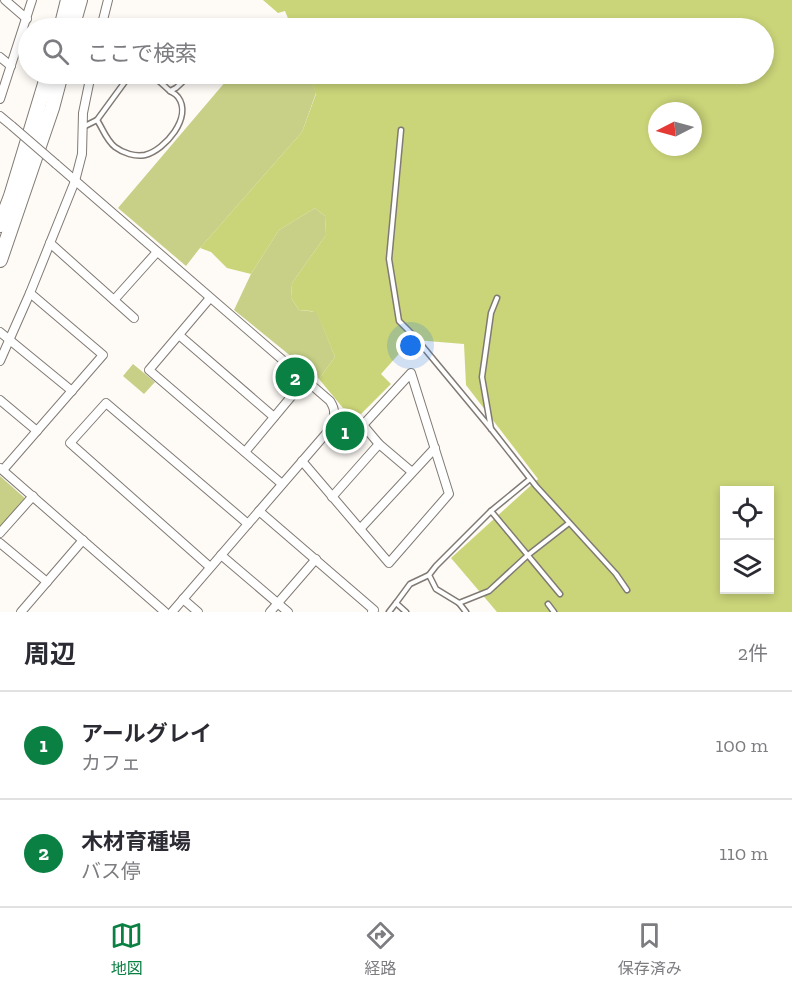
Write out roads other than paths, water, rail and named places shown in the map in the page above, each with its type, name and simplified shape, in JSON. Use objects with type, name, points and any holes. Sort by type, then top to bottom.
[{"type":"highway","points":[[75,18],[80,0]]},
{"type":"highway","points":[[0,225],[45,84]]},
{"type":"highway","points":[[0,260],[58,84]]},
{"type":"street","points":[[5,0],[26,18]]},
{"type":"street","points":[[27,18],[32,0]]},
{"type":"street","points":[[104,18],[108,0]]},
{"type":"street","points":[[0,99],[18,45]]},
{"type":"street","points":[[0,57],[11,66]]},
{"type":"street","points":[[0,361],[75,181],[82,154],[83,113],[89,84]]},
{"type":"street","points":[[0,116],[330,401],[335,408],[330,429],[172,612]]},
{"type":"street","points":[[50,243],[134,318]]},
{"type":"street","points":[[114,300],[157,252]]},
{"type":"street","points":[[30,293],[103,355],[1,469],[165,612]]},
{"type":"street","points":[[210,298],[149,370],[282,484]]},
{"type":"street","points":[[0,332],[72,392]]},
{"type":"street","points":[[179,335],[274,417]]},
{"type":"street","points":[[302,461],[389,563],[449,494],[411,373],[363,424]]},
{"type":"street","points":[[245,452],[305,380]]},
{"type":"street","points":[[0,400],[37,431]]},
{"type":"street","points":[[210,567],[70,443],[106,403],[248,524]]},
{"type":"street","points":[[334,414],[363,424],[379,444],[412,472]]},
{"type":"street","points":[[332,497],[379,444]]},
{"type":"street","points":[[360,530],[435,448]]},
{"type":"street","points":[[0,534],[33,496]]},
{"type":"street","points":[[259,511],[374,610],[372,612]]},
{"type":"street","points":[[21,612],[83,540]]},
{"type":"street","points":[[0,543],[47,582]]},
{"type":"street","points":[[221,555],[288,612]]},
{"type":"street","points":[[270,612],[316,559]]},
{"type":"street","points":[[183,599],[198,612]]},
{"type":"lane","points":[[82,127],[97,120],[123,84]]},
{"type":"lane","points":[[97,120],[108,140],[116,148],[130,155],[147,154],[164,144],[180,124],[182,107],[178,97],[162,84]]},
{"type":"lane","points":[[170,91],[180,84]]},
{"type":"lane","points":[[402,130],[389,259],[399,321],[627,590]]},
{"type":"lane","points":[[492,430],[482,376],[491,313],[497,298]]},
{"type":"lane","points":[[389,612],[410,584],[429,575],[491,511],[530,478]]},
{"type":"lane","points":[[491,511],[560,594]]},
{"type":"lane","points":[[459,603],[489,591],[528,555],[569,523]]},
{"type":"lane","points":[[429,575],[436,589],[459,603],[466,612]]},
{"type":"lane","points":[[396,603],[406,612]]},
{"type":"lane","points":[[548,604],[554,612]]},
{"type":"place","name":"木材育種場","points":[[295,377]]},
{"type":"place","name":"アールグレイ","points":[[345,431]]}]
